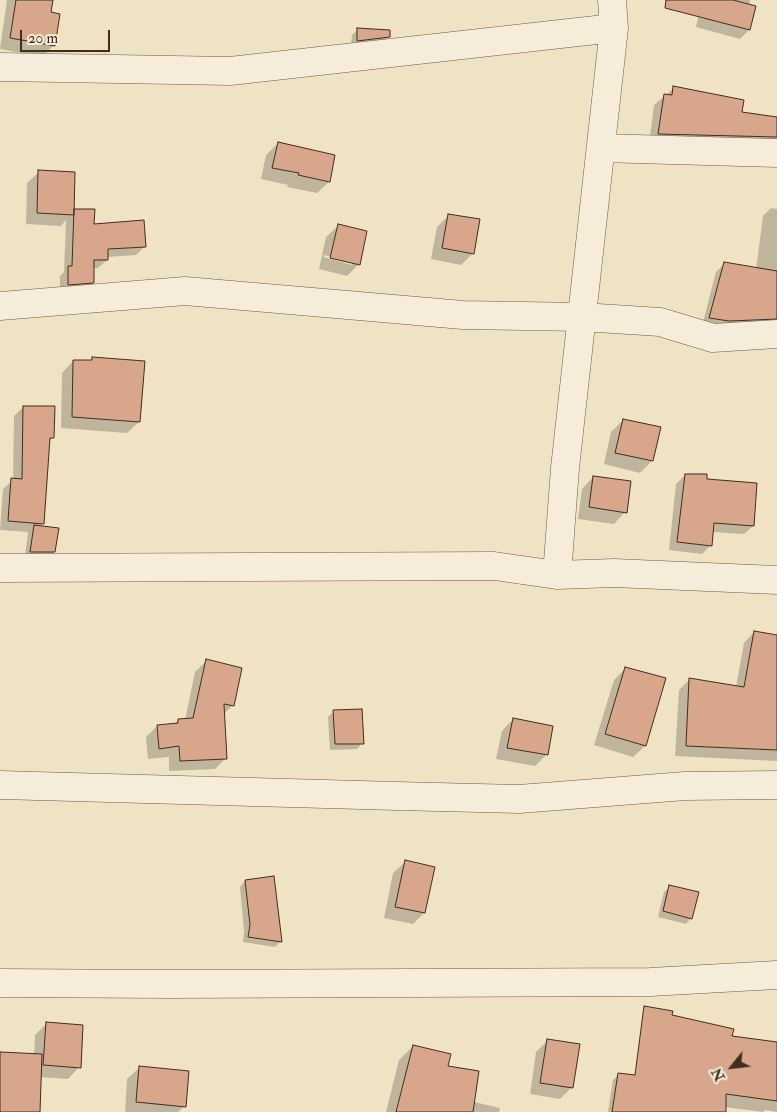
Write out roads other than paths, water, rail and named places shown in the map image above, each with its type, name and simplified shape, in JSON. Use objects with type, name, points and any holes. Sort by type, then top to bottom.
[{"type":"street","points":[[557,575],[565,468],[614,28],[612,0]]},
{"type":"street","points":[[0,67],[230,71],[614,28]]},
{"type":"street","points":[[601,148],[777,153]]},
{"type":"street","points":[[0,306],[185,291],[463,315],[660,322],[713,338],[777,334]]},
{"type":"street","points":[[0,568],[494,566],[557,575],[614,573],[777,580]]},
{"type":"street","points":[[0,785],[520,799],[685,786],[777,785]]},
{"type":"street","points":[[0,982],[170,984],[650,982],[777,975]]}]
